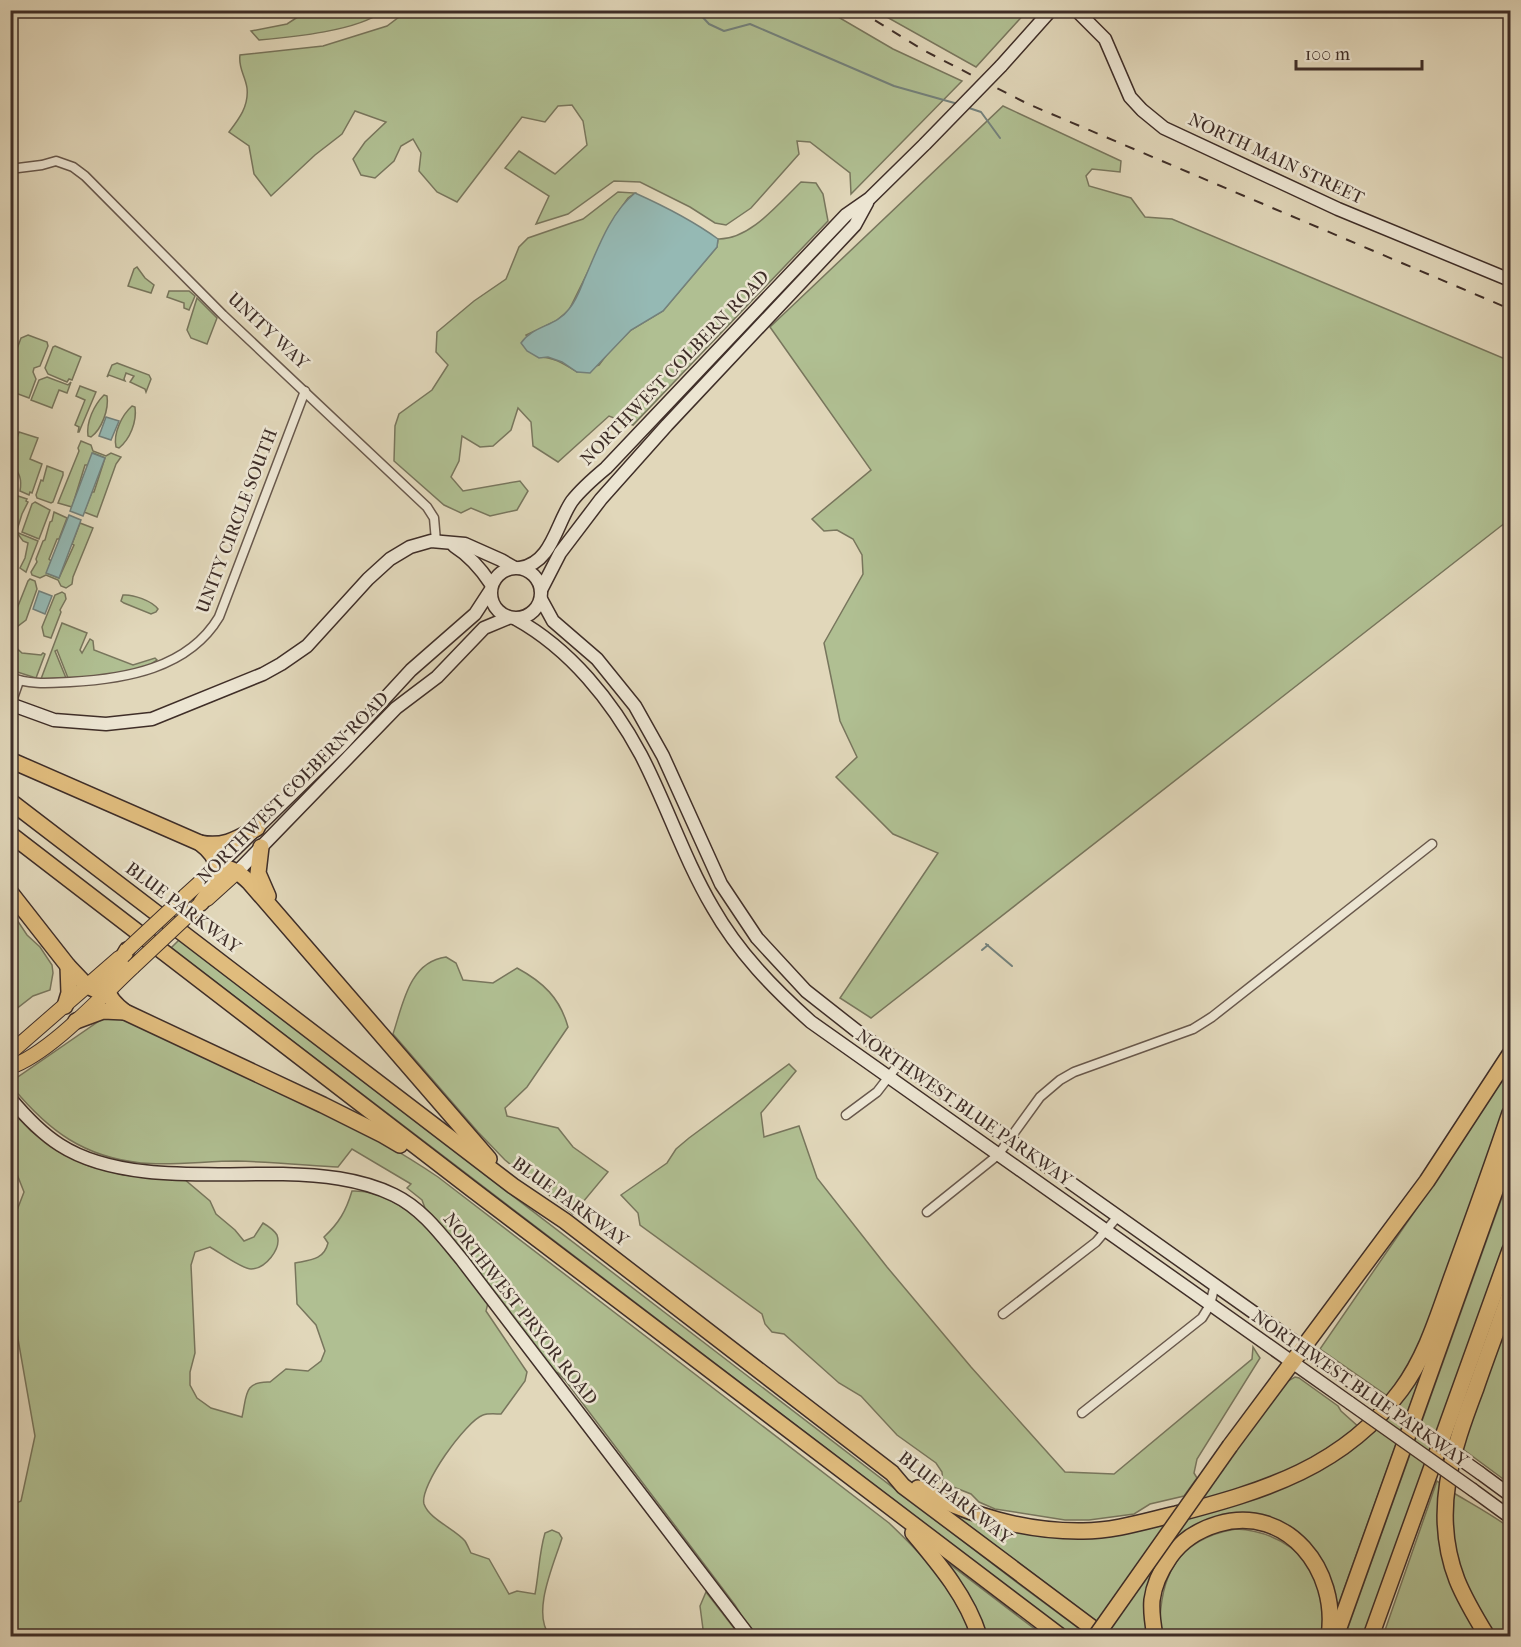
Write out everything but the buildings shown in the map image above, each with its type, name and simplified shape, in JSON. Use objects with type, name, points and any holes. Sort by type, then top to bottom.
[{"type":"highway","points":[[10,760],[200,843],[217,845],[229,843],[257,828]]},
{"type":"highway","name":"BLUE PARKWAY","points":[[10,801],[513,1186],[565,1221],[892,1473],[903,1486],[1103,1636]]},
{"type":"highway","points":[[10,834],[473,1190],[1060,1636]]},
{"type":"highway","points":[[200,843],[214,856],[217,867],[217,878],[213,887],[200,905]]},
{"type":"highway","points":[[261,847],[258,873],[273,908]]},
{"type":"highway","points":[[217,867],[238,871],[273,908],[513,1186]]},
{"type":"highway","points":[[10,892],[87,986],[107,992]]},
{"type":"highway","points":[[127,950],[110,976],[106,988],[110,1000],[125,1012],[383,1134],[473,1190]]},
{"type":"highway","points":[[65,1006],[69,993],[69,966]]},
{"type":"highway","points":[[76,1021],[103,1011],[125,1012]]},
{"type":"highway","points":[[1096,1636],[1290,1363],[1426,1181],[1510,1054]]},
{"type":"highway","points":[[892,1473],[935,1497],[988,1517],[1029,1526],[1084,1531],[1143,1522],[1260,1491],[1316,1465],[1341,1450],[1365,1430],[1389,1404],[1413,1372],[1436,1320],[1510,1113]]},
{"type":"highway","points":[[1336,1636],[1510,1149]]},
{"type":"highway","points":[[1371,1636],[1510,1250]]},
{"type":"highway","points":[[1487,1636],[1456,1579],[1449,1552],[1445,1500],[1455,1443],[1510,1293]]},
{"type":"highway","points":[[898,1514],[939,1564],[961,1598],[979,1636]]},
{"type":"highway","points":[[1155,1636],[1152,1600],[1156,1583],[1174,1551],[1188,1538],[1207,1527],[1245,1520],[1276,1527],[1306,1550],[1318,1567],[1325,1584],[1330,1608],[1329,1636]]},
{"type":"main road","points":[[10,1053],[65,1006],[217,867]]},
{"type":"main road","name":"NORTHWEST COLBERN ROAD","points":[[10,1067],[20,1064],[76,1021],[238,871]]},
{"type":"street","name":"NORTHWEST COLBERN ROAD","points":[[516,568],[530,566],[540,559],[552,542],[560,521],[581,490],[606,468],[846,215],[869,199],[925,144],[1001,66],[1051,10]]},
{"type":"street","name":"NORTH MAIN STREET","points":[[1076,10],[1105,39],[1130,97],[1164,128],[1338,209],[1510,280]]},
{"type":"street","name":"UNITY WAY","points":[[10,169],[56,161],[73,167],[85,176],[224,315],[427,507],[434,518],[442,542]]},
{"type":"street","name":"NORTHWEST COLBERN ROAD","points":[[541,595],[560,553],[601,499],[666,425],[855,225],[869,199]]},
{"type":"street","name":"UNITY CIRCLE SOUTH","points":[[15,679],[45,684],[116,678],[142,672],[167,663],[208,633],[219,617],[305,391]]},
{"type":"street","points":[[15,679],[11,704],[54,720],[106,724],[152,719],[263,675],[307,646],[368,579],[390,559],[410,547],[442,542],[465,544],[535,576],[541,595],[532,613],[512,618],[495,607],[491,588],[478,565],[464,552],[442,542]]},
{"type":"street","points":[[491,588],[497,575],[516,568]]},
{"type":"street","name":"NORTHWEST COLBERN ROAD","points":[[217,867],[340,746],[411,670],[475,614],[491,588]]},
{"type":"street","name":"NORTHWEST BLUE PARKWAY","points":[[541,595],[553,621],[597,659],[635,706],[663,756],[721,884],[757,938],[806,991],[855,1029],[1510,1495]]},
{"type":"street","name":"NORTHWEST COLBERN ROAD","points":[[238,871],[396,708],[437,677],[476,634],[486,626],[512,618]]},
{"type":"street","name":"NORTHWEST BLUE PARKWAY","points":[[512,618],[539,632],[574,663],[596,688],[628,733],[641,756],[699,884],[713,909],[742,950],[769,982],[811,1022],[1510,1517]]},
{"type":"street","points":[[927,1212],[998,1155],[1040,1097],[1060,1080],[1074,1072],[1193,1029],[1212,1017],[1432,844]]},
{"type":"street","points":[[846,1115],[877,1092],[901,1061]]},
{"type":"street","name":"NORTHWEST PRYOR ROAD","points":[[10,1098],[33,1124],[60,1146],[108,1166],[174,1173],[297,1174],[340,1177],[393,1195],[413,1207],[430,1222],[462,1260],[749,1636]]},
{"type":"street","points":[[1003,1314],[1096,1242],[1119,1215]]},
{"type":"street","points":[[1082,1413],[1202,1318],[1210,1305],[1215,1284]]},
{"type":"green space","points":[[307,11],[383,11],[358,24],[306,35],[259,40],[251,31],[287,24]]},
{"type":"green space","points":[[407,11],[828,11],[893,49],[962,81],[851,194],[850,173],[810,142],[797,141],[799,154],[751,208],[726,225],[715,223],[690,207],[640,182],[614,181],[568,214],[536,224],[549,196],[505,168],[519,151],[555,174],[587,145],[583,121],[572,105],[558,106],[545,122],[522,117],[457,202],[437,192],[419,171],[421,153],[413,139],[401,146],[394,161],[375,178],[361,175],[353,159],[365,142],[386,122],[355,111],[342,134],[315,155],[271,196],[254,174],[249,146],[229,132],[240,117],[247,95],[240,55],[323,46],[387,26]]},
{"type":"green space","points":[[876,11],[1027,11],[976,67]]},
{"type":"green space","points":[[1003,106],[1121,161],[1120,172],[1092,169],[1086,176],[1089,186],[1131,198],[1145,217],[1172,219],[1510,361],[1510,519],[871,1018],[840,998],[938,853],[893,834],[836,777],[857,757],[840,721],[824,643],[863,574],[862,555],[853,539],[837,530],[824,531],[812,519],[871,470],[770,327]]},
{"type":"green space","points":[[801,182],[816,183],[823,194],[828,221],[633,425],[609,416],[558,462],[533,446],[531,422],[518,408],[511,430],[493,446],[480,447],[462,436],[459,461],[451,477],[463,491],[520,481],[528,491],[517,510],[490,516],[471,508],[461,513],[444,505],[394,461],[395,426],[399,414],[432,390],[448,365],[436,352],[437,332],[474,301],[506,279],[519,247],[528,238],[583,219],[618,192],[635,193],[628,198],[616,215],[569,310],[556,321],[526,335],[539,357],[554,360],[577,372],[599,365],[611,349],[631,330],[663,311],[717,247],[718,239],[730,238],[753,227],[774,210]]},
{"type":"green space","points":[[137,267],[154,285],[151,293],[128,286],[134,269]]},
{"type":"green space","points":[[169,291],[189,291],[195,296],[189,310],[184,308],[184,303],[167,297]]},
{"type":"green space","points":[[197,298],[217,318],[207,344],[191,338],[187,330]]},
{"type":"green space","points":[[28,335],[47,342],[48,346],[40,366],[34,368],[36,379],[29,398],[10,391],[11,365],[21,338]]},
{"type":"green space","points":[[55,346],[81,357],[72,380],[69,379],[67,382],[48,374],[45,368]]},
{"type":"green space","points":[[117,363],[149,375],[151,379],[146,392],[145,389],[130,382],[134,376],[126,373],[125,381],[109,375],[107,377],[112,365]]},
{"type":"green space","points":[[47,377],[68,385],[71,382],[67,393],[59,390],[52,408],[31,400],[39,380]]},
{"type":"green space","points":[[80,386],[96,392],[78,432],[79,427],[75,425],[85,400],[76,396]]},
{"type":"green space","points":[[104,395],[107,396],[107,407],[104,418],[95,433],[91,437],[88,436],[91,414]]},
{"type":"green space","points":[[132,406],[135,407],[135,418],[132,430],[123,444],[119,448],[116,447],[119,425]]},
{"type":"green space","points":[[19,432],[38,438],[30,459],[42,464],[32,493],[30,492],[29,495],[20,491],[20,476],[11,464],[11,456]]},
{"type":"green space","points":[[81,441],[91,445],[93,451],[106,456],[111,453],[121,457],[116,464],[97,517],[84,512],[94,492],[105,458],[93,453],[88,465],[85,465],[72,507],[58,503]]},
{"type":"green space","points":[[47,466],[63,472],[51,503],[37,498],[36,495]]},
{"type":"green space","points":[[18,496],[27,499],[28,502],[17,530],[11,528],[10,505]]},
{"type":"green space","points":[[35,502],[50,510],[39,539],[22,532],[32,504]]},
{"type":"green space","points":[[54,512],[67,518],[49,559],[51,561],[47,573],[59,578],[74,545],[72,544],[80,523],[93,528],[72,584],[66,588],[61,586],[58,580],[46,575],[40,578],[32,575],[31,572],[37,562],[36,559]]},
{"type":"green space","points":[[11,530],[38,541],[26,572],[20,568],[28,543],[23,541],[18,534],[11,536]]},
{"type":"green space","points":[[30,579],[35,581],[37,589],[26,620],[18,626],[15,624],[14,616]]},
{"type":"green space","points":[[62,592],[66,599],[51,638],[44,636],[42,627],[55,595]]},
{"type":"green space","points":[[123,595],[142,599],[158,609],[151,614],[121,601]]},
{"type":"green space","points":[[62,623],[87,633],[80,650],[82,653],[90,639],[93,641],[94,650],[133,665],[155,658],[157,660],[127,672],[68,678],[57,650],[55,651],[66,678],[41,679]]},
{"type":"green space","points":[[11,643],[22,653],[45,654],[36,678],[11,670]]},
{"type":"green space","points":[[11,911],[27,935],[40,947],[52,965],[53,973],[50,990],[33,996],[11,1013]]},
{"type":"green space","points":[[179,940],[1089,1636],[1072,1636],[171,948]]},
{"type":"green space","points":[[446,957],[456,963],[463,980],[493,983],[517,968],[535,979],[549,992],[565,1017],[568,1027],[527,1087],[505,1108],[507,1116],[558,1128],[573,1147],[608,1172],[573,1214],[505,1160],[393,1034],[409,986],[424,967]]},
{"type":"green space","points":[[117,1016],[321,1110],[400,1153],[438,1177],[889,1523],[937,1574],[956,1602],[972,1636],[754,1636],[735,1605],[565,1380],[558,1373],[550,1370],[477,1269],[425,1208],[422,1200],[407,1188],[411,1184],[352,1149],[338,1167],[237,1161],[165,1164],[121,1160],[102,1155],[69,1140],[27,1104],[14,1089],[15,1079],[102,1019]]},
{"type":"green space","points":[[1510,1060],[1510,1093],[1420,1346],[1389,1397],[1320,1349],[1417,1208]]},
{"type":"green space","points":[[789,1064],[796,1071],[761,1113],[764,1137],[799,1126],[817,1178],[887,1267],[971,1367],[1065,1472],[1114,1474],[1252,1359],[1253,1347],[1260,1358],[1197,1459],[1194,1473],[1197,1478],[1184,1496],[1150,1504],[1134,1514],[1089,1520],[1065,1520],[995,1509],[979,1502],[971,1494],[943,1483],[942,1472],[936,1463],[897,1435],[861,1396],[839,1383],[784,1334],[772,1332],[765,1324],[762,1314],[640,1225],[638,1213],[621,1195],[667,1163],[676,1149],[689,1138]]},
{"type":"green space","points":[[11,1110],[31,1131],[63,1154],[89,1166],[124,1175],[184,1179],[210,1201],[216,1214],[244,1241],[254,1237],[263,1223],[276,1233],[278,1240],[275,1252],[262,1266],[247,1268],[210,1247],[195,1252],[191,1265],[195,1353],[190,1372],[190,1385],[197,1398],[211,1408],[242,1417],[246,1396],[255,1384],[270,1382],[286,1369],[308,1371],[321,1361],[325,1351],[316,1325],[297,1304],[295,1263],[311,1260],[323,1253],[328,1243],[324,1237],[341,1216],[352,1191],[373,1194],[393,1202],[412,1214],[430,1230],[488,1303],[486,1311],[527,1372],[525,1381],[501,1414],[483,1415],[475,1420],[445,1455],[429,1483],[424,1495],[424,1504],[431,1514],[465,1541],[471,1553],[489,1559],[509,1594],[517,1591],[535,1594],[545,1533],[552,1530],[559,1533],[562,1538],[543,1602],[545,1626],[550,1636],[11,1636],[10,1506],[21,1501],[35,1436],[11,1299],[11,1226],[24,1192],[11,1159]]},
{"type":"green space","points":[[1510,1175],[1510,1227],[1365,1636],[1345,1636]]},
{"type":"green space","points":[[1510,1308],[1510,1484],[1460,1447]]},
{"type":"green space","points":[[1425,1364],[1335,1614],[1322,1563],[1252,1516],[1170,1549],[1150,1636],[1116,1636],[951,1512],[1077,1536],[1323,1468]]},
{"type":"green space","points":[[1295,1377],[1338,1406],[1361,1429],[1312,1462],[1196,1504],[1286,1382]]},
{"type":"green space","points":[[1437,1481],[1441,1484],[1439,1505],[1479,1636],[1383,1636]]},
{"type":"green space","points":[[1452,1492],[1510,1528],[1510,1636],[1493,1636],[1464,1585],[1451,1532]]},
{"type":"green space","points":[[1236,1529],[1265,1534],[1278,1540],[1291,1547],[1310,1568],[1317,1580],[1323,1600],[1321,1636],[1160,1636],[1162,1597],[1174,1565],[1198,1542],[1215,1534]]},
{"type":"green space","points":[[941,1559],[948,1563],[1044,1636],[982,1636]]},
{"type":"green space","points":[[706,1592],[739,1636],[702,1636],[700,1606]]},
{"type":"water","points":[[635,193],[708,232],[718,239],[717,247],[663,311],[631,330],[590,373],[577,372],[562,362],[548,357],[539,358],[527,351],[521,343],[526,337],[564,315],[571,306],[611,222]]},
{"type":"water","points":[[106,417],[119,421],[111,440],[99,436]]},
{"type":"water","points":[[92,453],[105,458],[83,516],[70,511]]},
{"type":"water","points":[[69,515],[81,520],[59,578],[46,573]]},
{"type":"water","points":[[39,591],[52,596],[45,614],[33,609]]},
{"type":"waterway","points":[[696,10],[709,24],[724,31],[750,24],[894,86],[958,104]]},
{"type":"waterway","points":[[966,107],[981,112],[1000,138]]},
{"type":"waterway","points":[[986,944],[1012,966]]},
{"type":"waterway","points":[[982,950],[988,945]]},
{"type":"railway","points":[[858,10],[925,51],[1028,104],[1510,309]]}]
